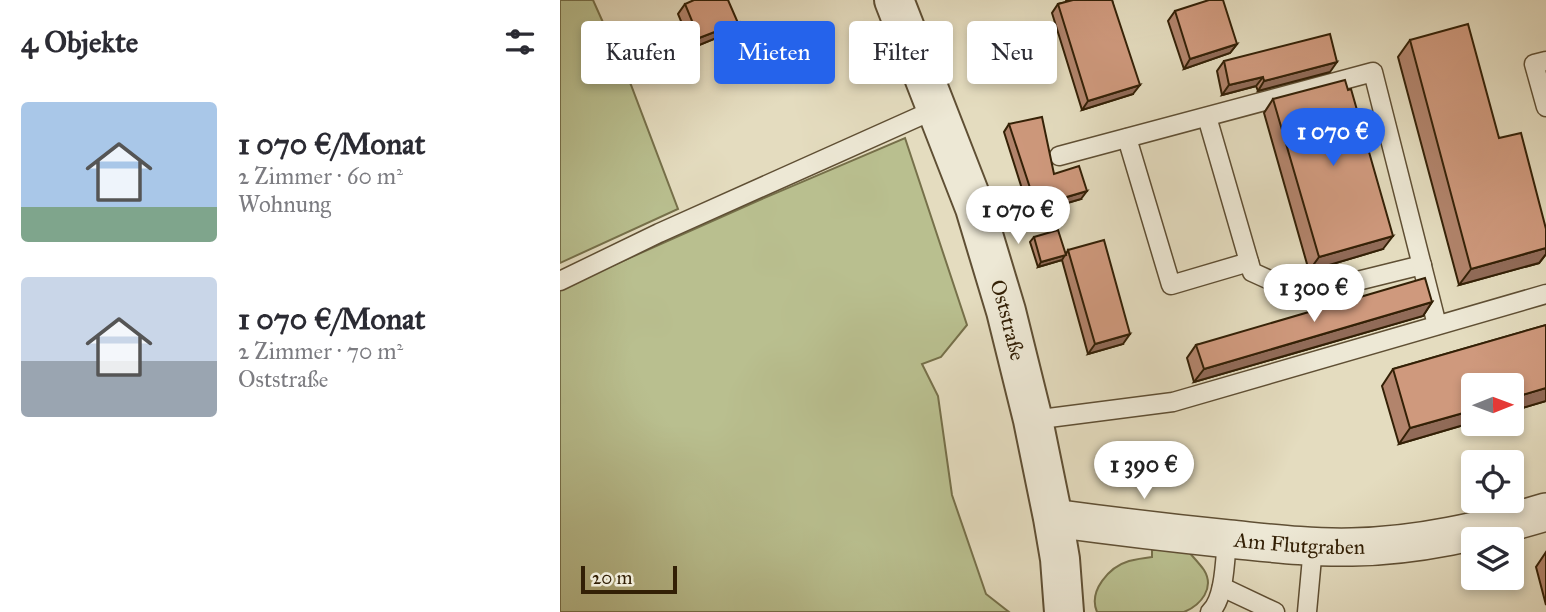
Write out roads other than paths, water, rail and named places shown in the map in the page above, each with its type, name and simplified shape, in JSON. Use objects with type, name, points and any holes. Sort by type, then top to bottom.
[{"type":"street","name":"Oststraße","points":[[894,0],[975,208],[1006,311],[1033,420],[1053,518],[1060,559],[1064,612]]},
{"type":"street","name":"Am Flutgraben","points":[[1053,518],[1227,539],[1313,547],[1354,547],[1404,544],[1448,537],[1546,512]]},
{"type":"lane","points":[[1546,61],[1534,64],[1546,107]]},
{"type":"lane","points":[[1059,156],[1373,72],[1437,326]]},
{"type":"lane","points":[[560,281],[659,233],[936,109]]},
{"type":"lane","points":[[1207,117],[1252,272],[1285,287],[1333,287],[1422,265]]},
{"type":"lane","points":[[1127,138],[1171,285],[1249,262]]},
{"type":"lane","points":[[1033,420],[1173,402],[1546,294]]},
{"type":"lane","points":[[1210,612],[1222,587],[1227,539]]},
{"type":"lane","points":[[1307,612],[1313,547]]},
{"type":"lane","points":[[1222,587],[1275,612]]}]
